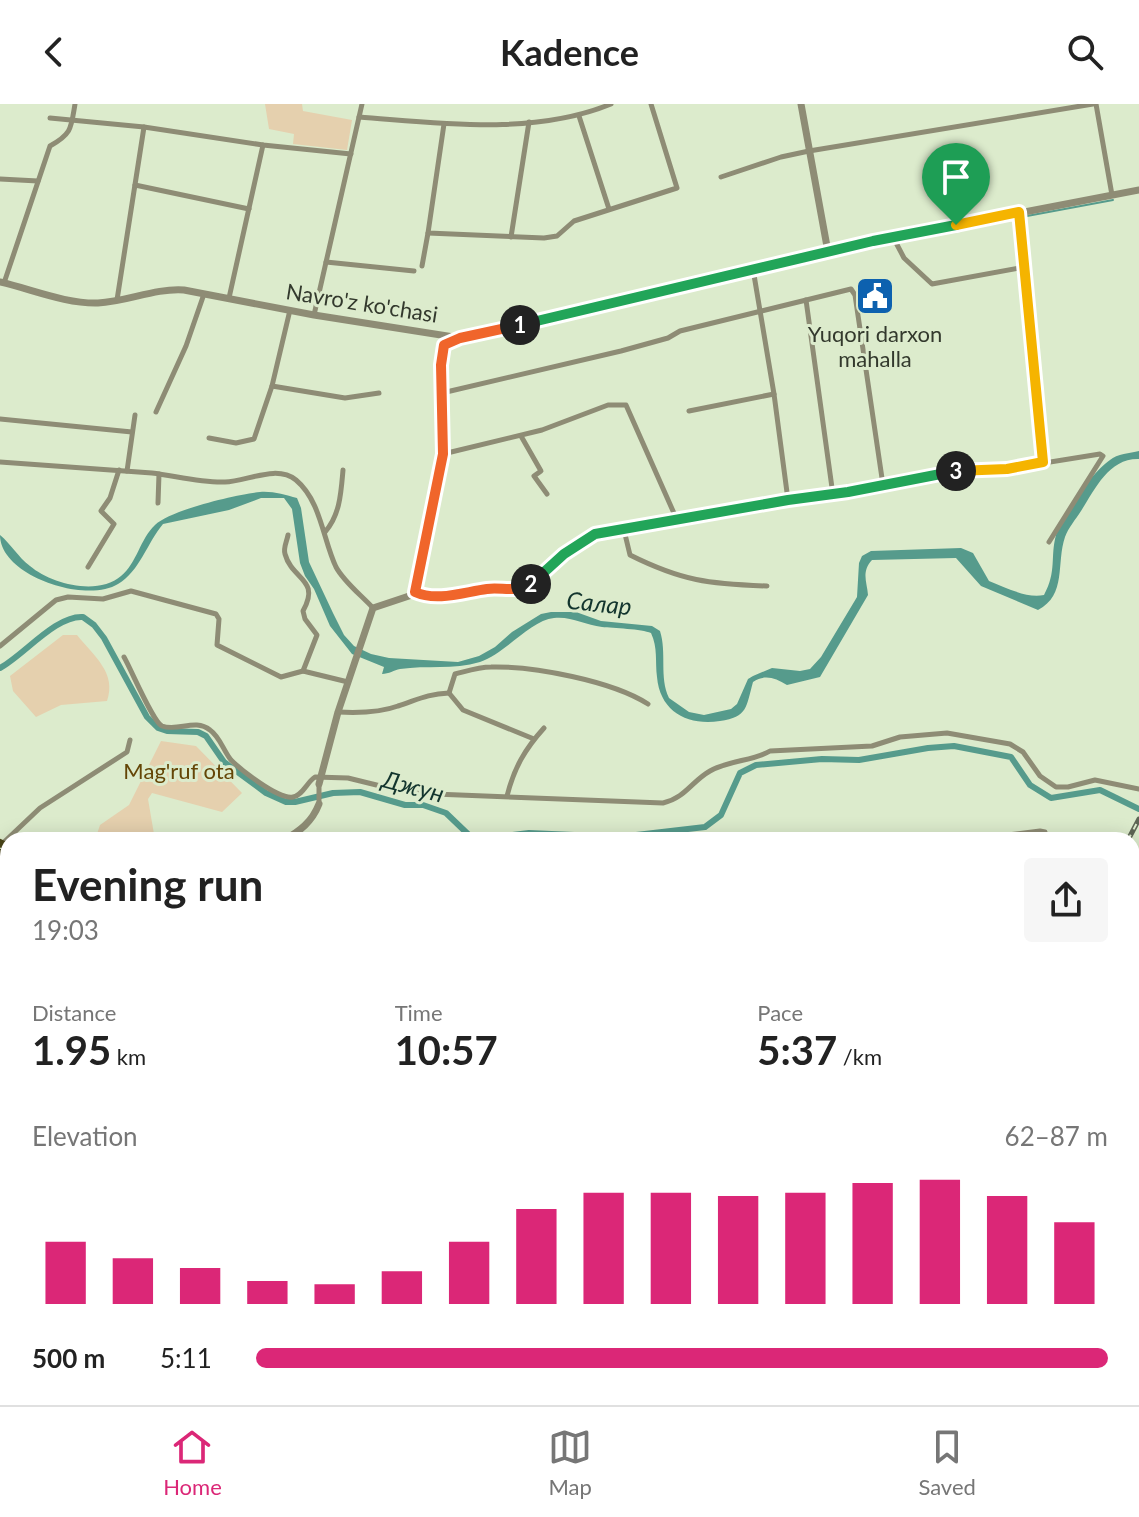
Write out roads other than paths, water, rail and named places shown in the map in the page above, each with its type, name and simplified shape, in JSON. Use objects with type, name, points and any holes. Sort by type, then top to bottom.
[{"type":"street","points":[[2,283],[50,146],[67,137],[75,104]]},
{"type":"street","points":[[314,315],[362,104]]},
{"type":"street","points":[[359,117],[444,124],[529,122],[579,116],[611,104]]},
{"type":"street","points":[[428,233],[557,236],[574,221],[677,188],[651,104]]},
{"type":"street","points":[[801,104],[828,252]]},
{"type":"street","points":[[721,177],[809,151],[1095,104],[1112,195]]},
{"type":"street","points":[[579,116],[609,209]]},
{"type":"street","points":[[50,118],[351,154]]},
{"type":"street","points":[[511,237],[529,122]]},
{"type":"street","points":[[422,266],[444,124]]},
{"type":"street","points":[[117,300],[144,127]]},
{"type":"street","points":[[229,298],[263,145]]},
{"type":"street","points":[[0,179],[38,181]]},
{"type":"street","points":[[135,185],[249,209]]},
{"type":"street","name":"Navro'z ko'chasi","points":[[2,283],[97,303],[162,290],[204,293],[314,315],[460,338],[893,237],[1139,190]]},
{"type":"street","points":[[1019,212],[1043,462]]},
{"type":"street","points":[[893,237],[904,258],[932,284],[1025,267]]},
{"type":"street","points":[[326,262],[414,271]]},
{"type":"street","points":[[753,269],[788,500]]},
{"type":"street","points":[[442,393],[621,351],[668,338],[680,331],[849,289],[855,292],[883,485]]},
{"type":"street","points":[[156,412],[186,346],[204,293]]},
{"type":"street","points":[[806,300],[833,495]]},
{"type":"street","points":[[209,438],[236,443],[254,439],[272,386],[290,310]]},
{"type":"street","points":[[415,592],[443,454],[443,335]]},
{"type":"street","points":[[444,345],[460,338]]},
{"type":"street","points":[[272,386],[345,398],[379,393]]},
{"type":"street","points":[[689,411],[774,394]]},
{"type":"street","points":[[443,454],[521,436],[608,405],[626,405],[677,520]]},
{"type":"street","points":[[88,567],[114,524],[101,511],[123,471],[135,415]]},
{"type":"street","points":[[0,419],[132,432]]},
{"type":"street","points":[[521,436],[541,471],[534,476],[547,494]]},
{"type":"street","points":[[373,608],[415,592],[424,596],[447,596],[490,589],[526,588],[581,541],[595,534],[833,495],[945,471],[1007,469],[1094,453],[1103,456],[1049,542]]},
{"type":"street","points":[[0,462],[225,482],[263,475],[288,475],[303,488],[325,532],[339,572],[373,608]]},
{"type":"street","points":[[325,532],[333,523],[340,501],[343,470]]},
{"type":"street","points":[[158,503],[159,474]]},
{"type":"street","points":[[624,530],[630,555],[664,572],[695,581],[767,586]]},
{"type":"street","points":[[288,535],[284,551],[308,586],[310,598],[303,611],[317,635],[303,671]]},
{"type":"street","points":[[0,646],[56,600],[72,597],[103,599],[131,591],[216,614],[219,619],[217,645],[281,677],[303,671],[348,682]]},
{"type":"street","points":[[297,832],[315,814],[319,804],[319,781],[338,712],[373,608]]},
{"type":"street","points":[[124,657],[151,715],[161,725],[198,724],[206,727],[218,739],[229,758],[279,795],[289,798],[296,796],[311,779],[348,778],[409,793],[663,803],[678,798],[707,773],[732,761],[763,756],[770,751],[872,746],[900,737],[947,733],[1010,744],[1023,752],[1040,776],[1056,787],[1095,780],[1139,789]]},
{"type":"street","points":[[449,693],[455,674],[488,667],[524,668],[622,691],[648,704]]},
{"type":"street","points":[[338,712],[358,713],[396,707],[420,696],[449,693]]},
{"type":"street","points":[[449,693],[463,710],[534,739]]},
{"type":"street","points":[[507,796],[512,775],[525,749],[544,728]]},
{"type":"street","points":[[17,832],[40,808],[127,752],[130,740]]},
{"type":"water","name":"Салар","points":[[1139,451],[1139,459],[1119,464],[1104,476],[1070,527],[1062,547],[1057,587],[1047,604],[1038,610],[981,586],[956,558],[872,560],[866,573],[868,595],[820,677],[787,685],[770,678],[757,680],[753,682],[741,713],[729,719],[708,722],[687,719],[670,708],[664,699],[659,689],[651,633],[596,626],[566,618],[536,624],[480,662],[400,669],[382,674],[384,667],[352,654],[330,626],[300,563],[292,509],[284,498],[261,498],[229,510],[163,524],[132,572],[118,584],[104,589],[86,591],[67,588],[29,574],[14,563],[4,550],[0,535],[26,562],[50,578],[75,585],[100,585],[111,582],[126,571],[150,531],[163,519],[189,508],[250,493],[265,492],[297,498],[309,562],[344,635],[354,646],[389,658],[458,662],[479,656],[541,614],[551,612],[576,612],[601,621],[652,626],[660,631],[662,639],[664,682],[669,698],[689,712],[704,715],[731,709],[737,704],[748,679],[753,676],[772,668],[810,669],[821,657],[857,597],[859,563],[862,556],[871,551],[961,548],[973,553],[989,581],[1023,594],[1044,595],[1051,579],[1056,535],[1071,506],[1110,460]]},
{"type":"waterway","points":[[1027,216],[1113,200]]},
{"type":"waterway","points":[[940,233],[1015,218]]},
{"type":"waterway","points":[[778,269],[869,247]]},
{"type":"waterway","name":"Джун","points":[[0,668],[62,622],[83,617],[104,638],[147,717],[158,728],[198,732],[206,736],[224,762],[266,793],[286,802],[295,802],[333,793],[360,792],[446,813],[466,832]]},
{"type":"waterway","name":"Джун","points":[[662,832],[705,827],[721,815],[740,773],[756,765],[822,759],[859,760],[954,746],[1011,757],[1030,785],[1051,798],[1100,790],[1139,809]]},
{"type":"railway","points":[[1132,832],[1139,819]]},
{"type":"place","name":"Yuqori darxon mahalla","points":[[875,296]]},
{"type":"park label","name":"Mag'ruf ota","points":[[179,771]]}]
